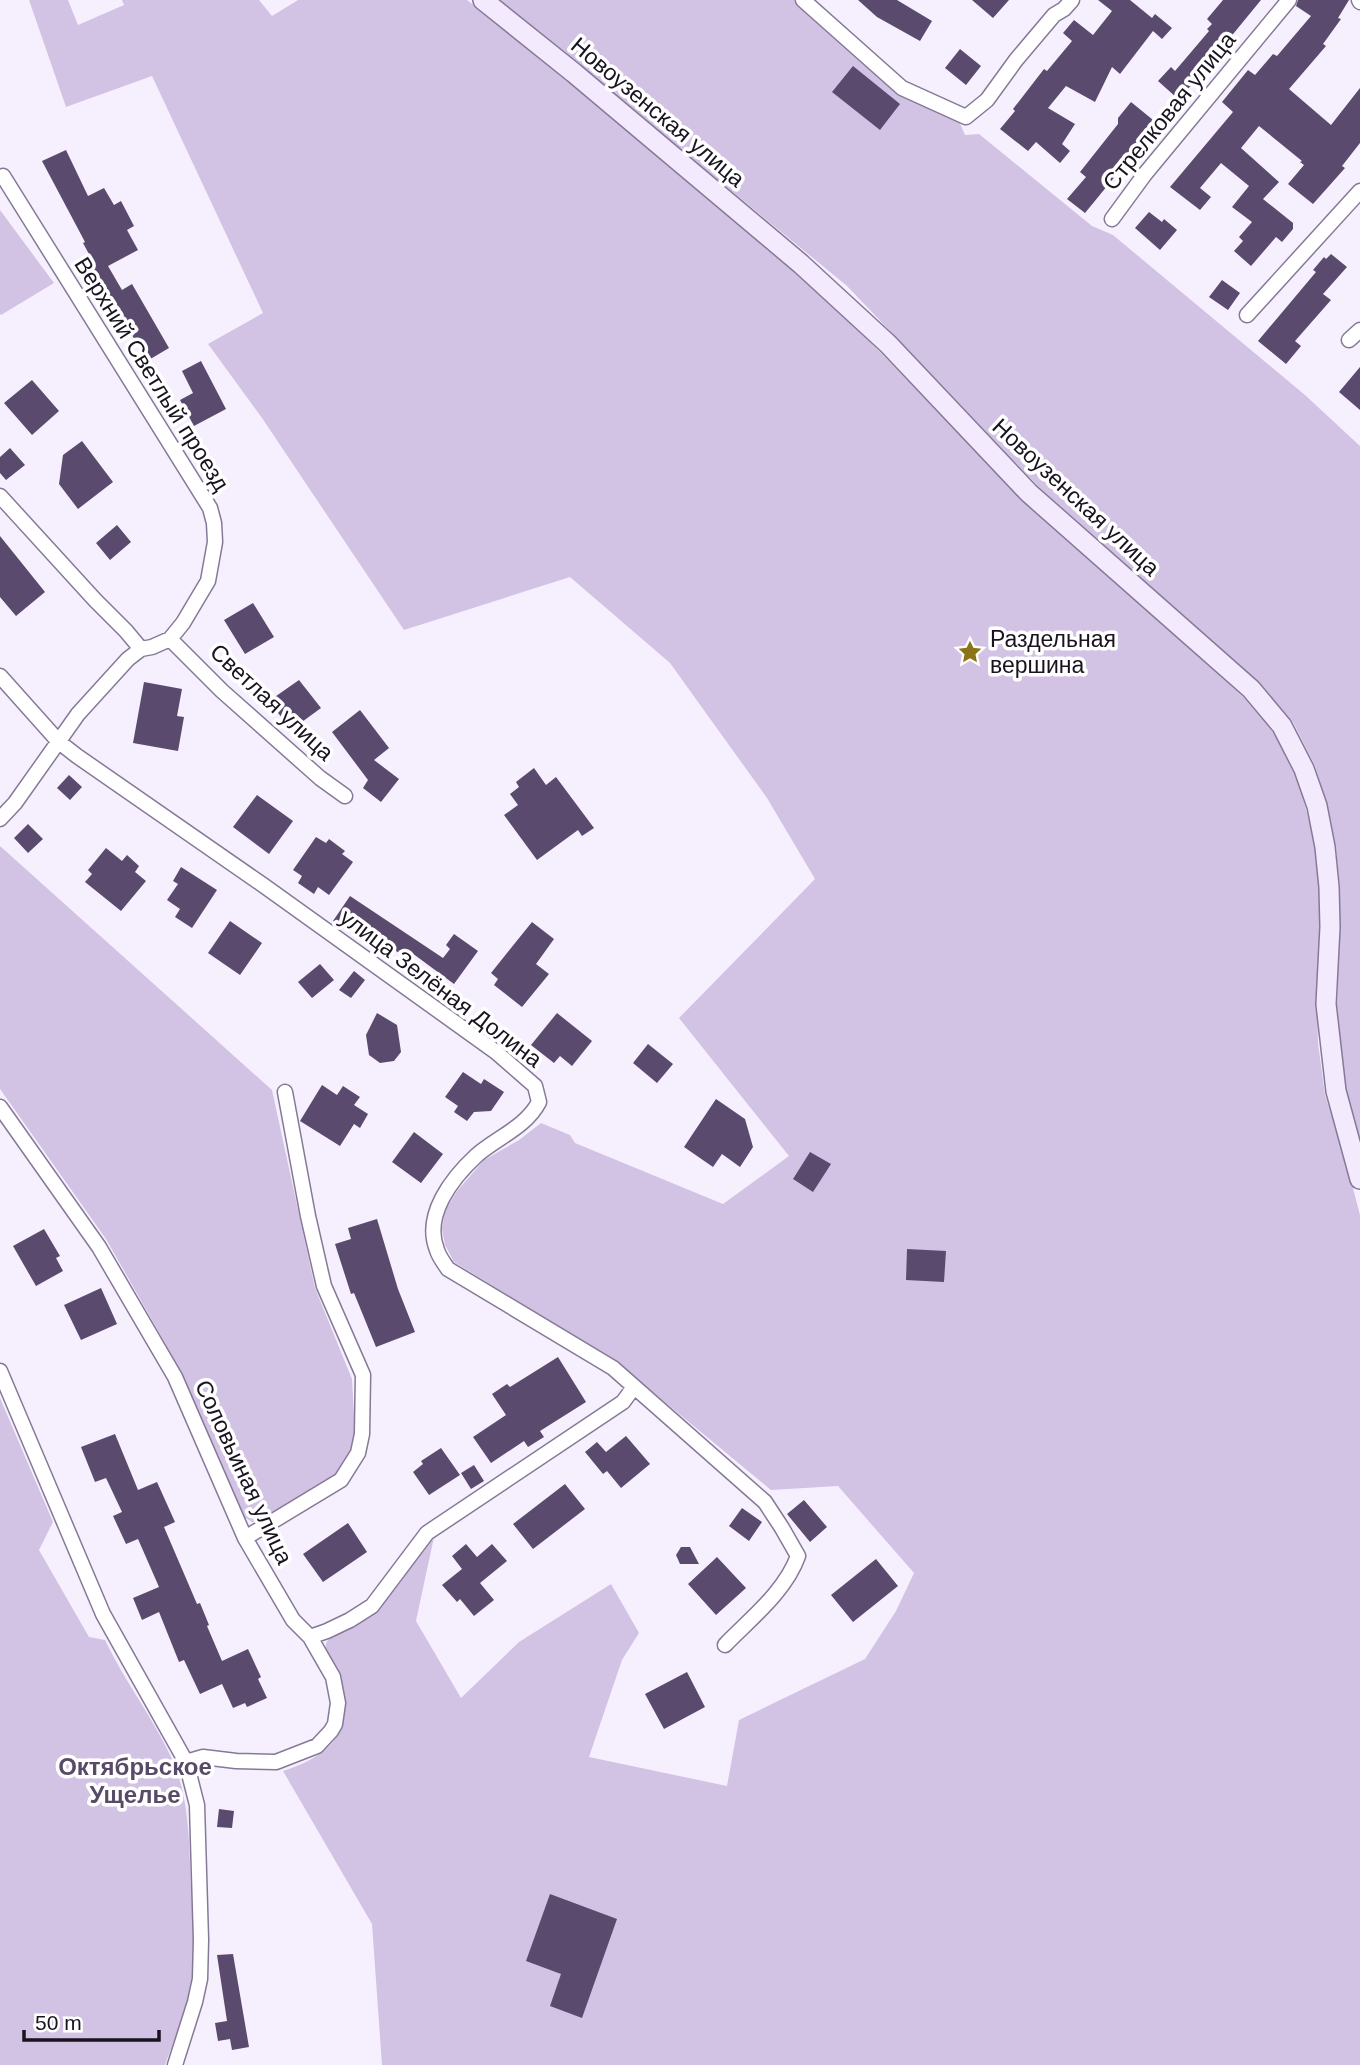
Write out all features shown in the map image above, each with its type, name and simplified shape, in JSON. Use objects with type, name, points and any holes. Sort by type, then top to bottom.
[{"type":"main road","name":"Новоузенская улица","points":[[483,0],[801,264],[888,344],[1029,493],[1251,688],[1282,726],[1304,769],[1317,806],[1325,847],[1330,927],[1326,1004],[1336,1091],[1360,1179]]},
{"type":"street","points":[[803,0],[902,88],[966,117],[987,100],[1054,15],[1072,0]]},
{"type":"street","name":"Стрелковая улица","points":[[1112,219],[1145,174],[1289,0]]},
{"type":"street","name":"Верхний Светлый проезд","points":[[3,176],[210,508],[215,523],[215,542],[208,580],[183,623],[170,639]]},
{"type":"street","points":[[1247,314],[1360,191]]},
{"type":"street","points":[[0,496],[141,649]]},
{"type":"street","points":[[0,819],[15,803],[78,714],[128,659],[141,649],[170,639]]},
{"type":"street","name":"Светлая улица","points":[[170,639],[222,691],[320,778],[345,796]]},
{"type":"street","name":"улица Зелёная Долина","points":[[0,676],[59,742],[496,1052],[535,1086],[539,1102],[532,1115],[477,1156],[448,1187],[437,1209],[433,1230],[437,1250],[448,1269],[613,1368],[765,1502],[798,1556],[785,1583],[725,1644]]},
{"type":"street","points":[[245,1538],[341,1480],[358,1453],[362,1434],[363,1375],[324,1286],[307,1216],[285,1092]]},
{"type":"street","name":"Соловьиная улица","points":[[0,1107],[99,1247],[175,1377],[245,1538],[293,1620],[310,1637],[333,1678],[338,1703],[335,1724],[317,1746],[276,1762],[203,1757],[186,1762]]},
{"type":"street","points":[[0,1371],[103,1614],[186,1762],[197,1805],[200,1979],[175,2065]]},
{"type":"street","points":[[310,1637],[350,1620],[372,1606],[427,1533],[623,1402],[634,1387]]},
{"type":"shaded area","points":[[29,0],[68,0],[78,25],[124,5],[122,0],[259,0],[272,16],[298,0],[467,0],[567,79],[796,271],[879,351],[1023,499],[1244,698],[1275,735],[1299,784],[1312,831],[1318,866],[1320,912],[1318,1043],[1325,1095],[1360,1215],[1360,2065],[382,2065],[372,1924],[283,1771],[306,1762],[327,1748],[341,1729],[342,1698],[325,1652],[326,1643],[330,1637],[378,1611],[434,1537],[416,1621],[461,1698],[519,1642],[611,1584],[639,1633],[622,1660],[589,1757],[727,1786],[739,1720],[865,1659],[896,1611],[914,1573],[838,1486],[771,1490],[615,1361],[454,1262],[445,1245],[442,1229],[445,1211],[457,1191],[484,1160],[519,1140],[541,1123],[570,1135],[575,1143],[723,1204],[789,1156],[679,1018],[815,879],[767,798],[670,663],[570,577],[404,630],[262,418],[208,344],[263,313],[152,76],[66,107]]},
{"type":"shaded area","points":[[499,0],[794,0],[900,95],[959,121],[965,135],[979,134],[1092,226],[1113,235],[1305,395],[1360,446],[1360,1147],[1345,1092],[1337,1008],[1340,889],[1336,848],[1329,812],[1315,766],[1293,722],[1261,685],[1038,486],[847,286]]},
{"type":"shaded area","points":[[0,210],[54,283],[1,315],[0,314]]},
{"type":"shaded area","points":[[0,846],[272,1090],[315,1288],[352,1379],[355,1433],[352,1451],[338,1476],[261,1522],[252,1522],[243,1516],[182,1373],[106,1239],[0,1089]]},
{"type":"shaded area","points":[[0,1398],[53,1522],[39,1550],[89,1637],[105,1640],[165,1745],[183,1791],[189,1840],[193,1967],[185,2011],[165,2065],[0,2065]]},
{"type":"building","points":[[858,0],[897,0],[932,21],[920,41],[877,17]]},
{"type":"building","points":[[972,0],[1009,0],[993,18]]},
{"type":"building","points":[[1098,0],[1130,0],[1152,18],[1155,14],[1172,28],[1162,39],[1153,31],[1120,74],[1112,67],[1095,102],[1066,86],[1048,108],[1075,124],[1062,144],[1070,151],[1060,163],[1036,142],[1028,151],[1000,129],[1044,69],[1047,71],[1072,41],[1063,33],[1074,20],[1093,35],[1112,11]]},
{"type":"building","points":[[1223,0],[1261,0],[1188,89],[1177,98],[1158,81],[1171,67],[1175,71],[1209,31],[1207,29],[1212,24],[1207,19]]},
{"type":"building","points":[[1298,0],[1349,0],[1338,18],[1341,19],[1323,44],[1326,46],[1289,89],[1331,125],[1360,88],[1360,143],[1342,166],[1345,168],[1313,204],[1288,184],[1304,165],[1300,162],[1302,161],[1259,126],[1241,148],[1279,182],[1263,199],[1293,223],[1293,229],[1282,242],[1276,237],[1251,266],[1234,251],[1243,241],[1239,237],[1252,222],[1232,207],[1249,186],[1221,163],[1200,188],[1211,197],[1200,210],[1170,187],[1233,112],[1222,102],[1248,70],[1255,75],[1273,54],[1277,56],[1311,16],[1296,6]]},
{"type":"building","points":[[960,49],[981,66],[966,85],[945,68]]},
{"type":"building","points":[[853,66],[900,104],[880,130],[832,92]]},
{"type":"building","points":[[1131,102],[1158,124],[1085,213],[1067,199],[1086,177],[1080,172],[1118,124],[1118,118]]},
{"type":"building","points":[[66,150],[88,196],[104,188],[114,205],[121,201],[134,226],[127,230],[138,250],[108,266],[122,290],[132,284],[169,348],[147,361],[99,278],[94,281],[83,260],[90,256],[83,243],[85,242],[42,161]]},
{"type":"building","points":[[1149,212],[1162,222],[1164,219],[1177,230],[1160,250],[1135,228]]},
{"type":"building","points":[[1331,254],[1347,267],[1323,294],[1331,300],[1295,341],[1301,346],[1286,364],[1258,341],[1316,272],[1313,270],[1324,257],[1326,259]]},
{"type":"building","points":[[1222,280],[1240,293],[1228,310],[1209,297]]},
{"type":"building","points":[[201,361],[226,409],[194,426],[180,400],[193,393],[182,371]]},
{"type":"building","points":[[1360,367],[1360,410],[1339,392]]},
{"type":"building","points":[[32,380],[59,411],[32,435],[4,403]]},
{"type":"building","points":[[82,441],[113,482],[78,509],[59,484],[63,455]]},
{"type":"building","points":[[10,448],[25,465],[6,480],[0,473],[0,457]]},
{"type":"building","points":[[117,525],[131,542],[110,560],[96,543]]},
{"type":"building","points":[[0,536],[45,592],[16,616],[0,597]]},
{"type":"building","points":[[253,603],[274,637],[245,654],[224,620]]},
{"type":"building","points":[[299,680],[321,708],[291,730],[269,701]]},
{"type":"building","points":[[144,682],[182,689],[177,716],[184,717],[178,751],[133,743]]},
{"type":"building","points":[[360,710],[389,748],[374,760],[399,779],[381,802],[363,788],[368,780],[332,732]]},
{"type":"building","points":[[534,768],[546,785],[556,777],[594,828],[582,836],[578,830],[537,860],[504,815],[518,805],[510,794],[519,787],[516,782]]},
{"type":"building","points":[[69,775],[82,787],[70,800],[57,788]]},
{"type":"building","points":[[257,795],[293,821],[269,854],[233,827]]},
{"type":"building","points":[[28,824],[43,839],[28,853],[14,838]]},
{"type":"building","points":[[316,837],[326,843],[329,839],[345,851],[342,854],[353,862],[329,895],[318,887],[314,894],[298,883],[302,876],[293,870]]},
{"type":"building","points":[[106,848],[122,861],[127,855],[139,866],[135,872],[146,881],[121,911],[85,882],[92,874],[88,870]]},
{"type":"building","points":[[181,867],[217,890],[192,928],[175,917],[180,909],[167,900],[178,884],[173,881]]},
{"type":"building","points":[[350,896],[443,958],[450,949],[446,945],[454,934],[478,951],[454,984],[412,953],[408,959],[351,921],[346,930],[333,921]]},
{"type":"building","points":[[230,921],[262,943],[240,975],[208,953]]},
{"type":"building","points":[[532,922],[554,939],[536,964],[549,974],[522,1007],[494,985],[498,979],[491,973]]},
{"type":"building","points":[[320,964],[334,980],[312,998],[298,982]]},
{"type":"building","points":[[354,971],[365,980],[351,998],[339,990]]},
{"type":"building","points":[[377,1013],[397,1025],[401,1052],[394,1061],[380,1063],[369,1055],[366,1035]]},
{"type":"building","points":[[557,1013],[592,1041],[572,1066],[560,1056],[554,1063],[531,1045]]},
{"type":"building","points":[[648,1044],[673,1064],[657,1083],[633,1063]]},
{"type":"building","points":[[463,1072],[481,1084],[484,1079],[504,1092],[491,1111],[474,1112],[467,1121],[454,1112],[458,1106],[445,1097]]},
{"type":"building","points":[[322,1085],[337,1095],[343,1086],[360,1097],[354,1105],[368,1114],[360,1128],[354,1124],[340,1146],[300,1121]]},
{"type":"building","points":[[716,1099],[745,1119],[753,1147],[740,1167],[722,1154],[713,1167],[684,1147]]},
{"type":"building","points":[[414,1132],[443,1154],[421,1183],[392,1162]]},
{"type":"building","points":[[810,1152],[831,1164],[813,1192],[793,1179]]},
{"type":"building","points":[[377,1219],[398,1289],[415,1332],[376,1347],[354,1293],[351,1294],[335,1244],[351,1239],[348,1228]]},
{"type":"building","points":[[44,1229],[60,1256],[56,1258],[63,1271],[36,1286],[13,1246]]},
{"type":"building","points":[[907,1249],[946,1251],[944,1282],[906,1280]]},
{"type":"building","points":[[101,1288],[117,1324],[81,1340],[64,1305]]},
{"type":"building","points":[[558,1357],[586,1402],[540,1431],[544,1437],[528,1447],[524,1441],[491,1463],[473,1437],[506,1415],[492,1394],[507,1384],[510,1387]]},
{"type":"building","points":[[115,1434],[138,1490],[157,1482],[175,1522],[164,1527],[197,1604],[200,1603],[222,1661],[248,1649],[267,1698],[247,1707],[245,1703],[233,1708],[222,1684],[200,1694],[184,1660],[179,1662],[159,1612],[142,1620],[133,1598],[159,1587],[138,1539],[126,1544],[113,1516],[122,1512],[106,1478],[95,1482],[81,1447]]},
{"type":"building","points":[[626,1436],[650,1464],[621,1488],[607,1471],[603,1474],[585,1452],[597,1442],[606,1452]]},
{"type":"building","points":[[441,1448],[460,1475],[429,1495],[413,1472],[423,1464],[421,1461]]},
{"type":"building","points":[[474,1465],[484,1481],[471,1489],[461,1473]]},
{"type":"building","points":[[565,1484],[585,1509],[533,1549],[513,1524]]},
{"type":"building","points":[[804,1500],[827,1527],[810,1542],[787,1514]]},
{"type":"building","points":[[742,1508],[762,1522],[749,1541],[729,1526]]},
{"type":"building","points":[[348,1523],[367,1552],[323,1582],[303,1554]]},
{"type":"building","points":[[466,1544],[477,1557],[492,1544],[507,1561],[480,1583],[494,1600],[474,1616],[460,1599],[457,1602],[442,1585],[462,1569],[452,1556]]},
{"type":"building","points":[[681,1547],[690,1547],[699,1564],[680,1564],[676,1555]]},
{"type":"building","points":[[717,1557],[746,1588],[716,1615],[688,1584]]},
{"type":"building","points":[[876,1559],[898,1586],[853,1622],[831,1595]]},
{"type":"building","points":[[687,1672],[705,1707],[664,1729],[645,1694]]},
{"type":"building","points":[[219,1809],[234,1811],[232,1828],[217,1827]]},
{"type":"building","points":[[550,1894],[617,1919],[582,2018],[550,2006],[561,1974],[526,1961]]},
{"type":"building","points":[[233,1954],[249,2047],[232,2050],[230,2039],[218,2041],[215,2023],[227,2021],[217,1955]]},
{"type":"place","name":"Раздельная вершина","points":[[970,652]]},
{"type":"district","name":"Октябрьское Ущелье","points":[[135,1780]]}]
